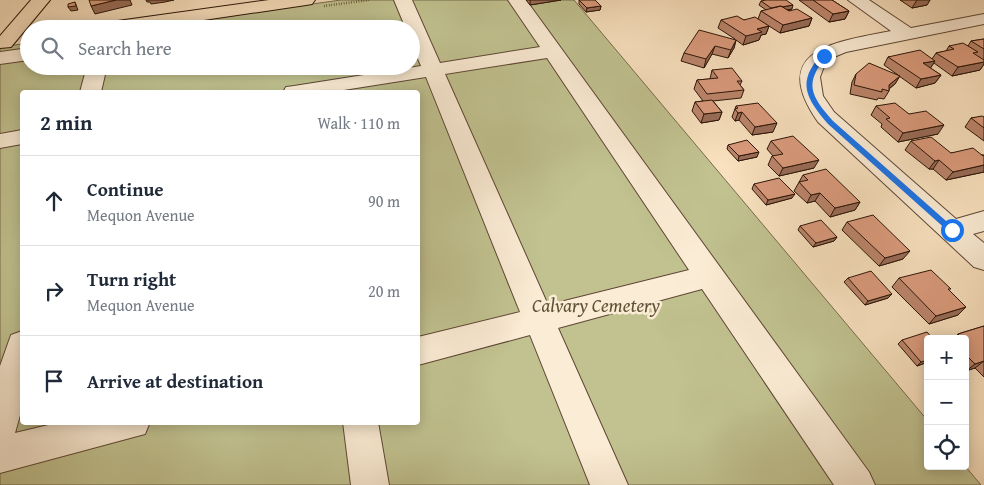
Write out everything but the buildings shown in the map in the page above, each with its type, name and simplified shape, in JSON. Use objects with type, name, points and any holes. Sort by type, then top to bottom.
[{"type":"main road","points":[[22,20],[41,0]]},
{"type":"main road","points":[[164,20],[306,0]]},
{"type":"main road","points":[[1,48],[20,23]]},
{"type":"main road","points":[[1,48],[20,43]]},
{"type":"street","points":[[404,0],[413,20]]},
{"type":"street","points":[[517,0],[856,485]]},
{"type":"street","points":[[857,0],[906,33]]},
{"type":"street","points":[[984,19],[849,45],[828,53],[812,68],[809,87],[814,102],[831,122],[984,258]]},
{"type":"street","points":[[420,37],[609,485]]},
{"type":"street","points":[[1,48],[20,52]]},
{"type":"street","points":[[420,72],[553,51]]},
{"type":"street","points":[[91,90],[95,75]]},
{"type":"street","points":[[316,90],[404,75]]},
{"type":"street","points":[[0,141],[20,137]]},
{"type":"street","points":[[952,230],[984,221]]},
{"type":"street","points":[[420,350],[710,276]]},
{"type":"street","points":[[0,428],[20,353]]},
{"type":"street","points":[[0,455],[121,425]]},
{"type":"street","points":[[360,425],[370,485]]},
{"type":"green space","name":"Calvary Cemetery","points":[[341,0],[574,0],[924,416],[924,470],[968,470],[981,485],[0,485],[0,47],[20,44],[20,75],[420,75],[420,20],[196,20]]},
{"type":"route","points":[[824,56],[815,63],[810,72],[809,80],[811,94],[819,109],[831,122],[952,230]]}]
